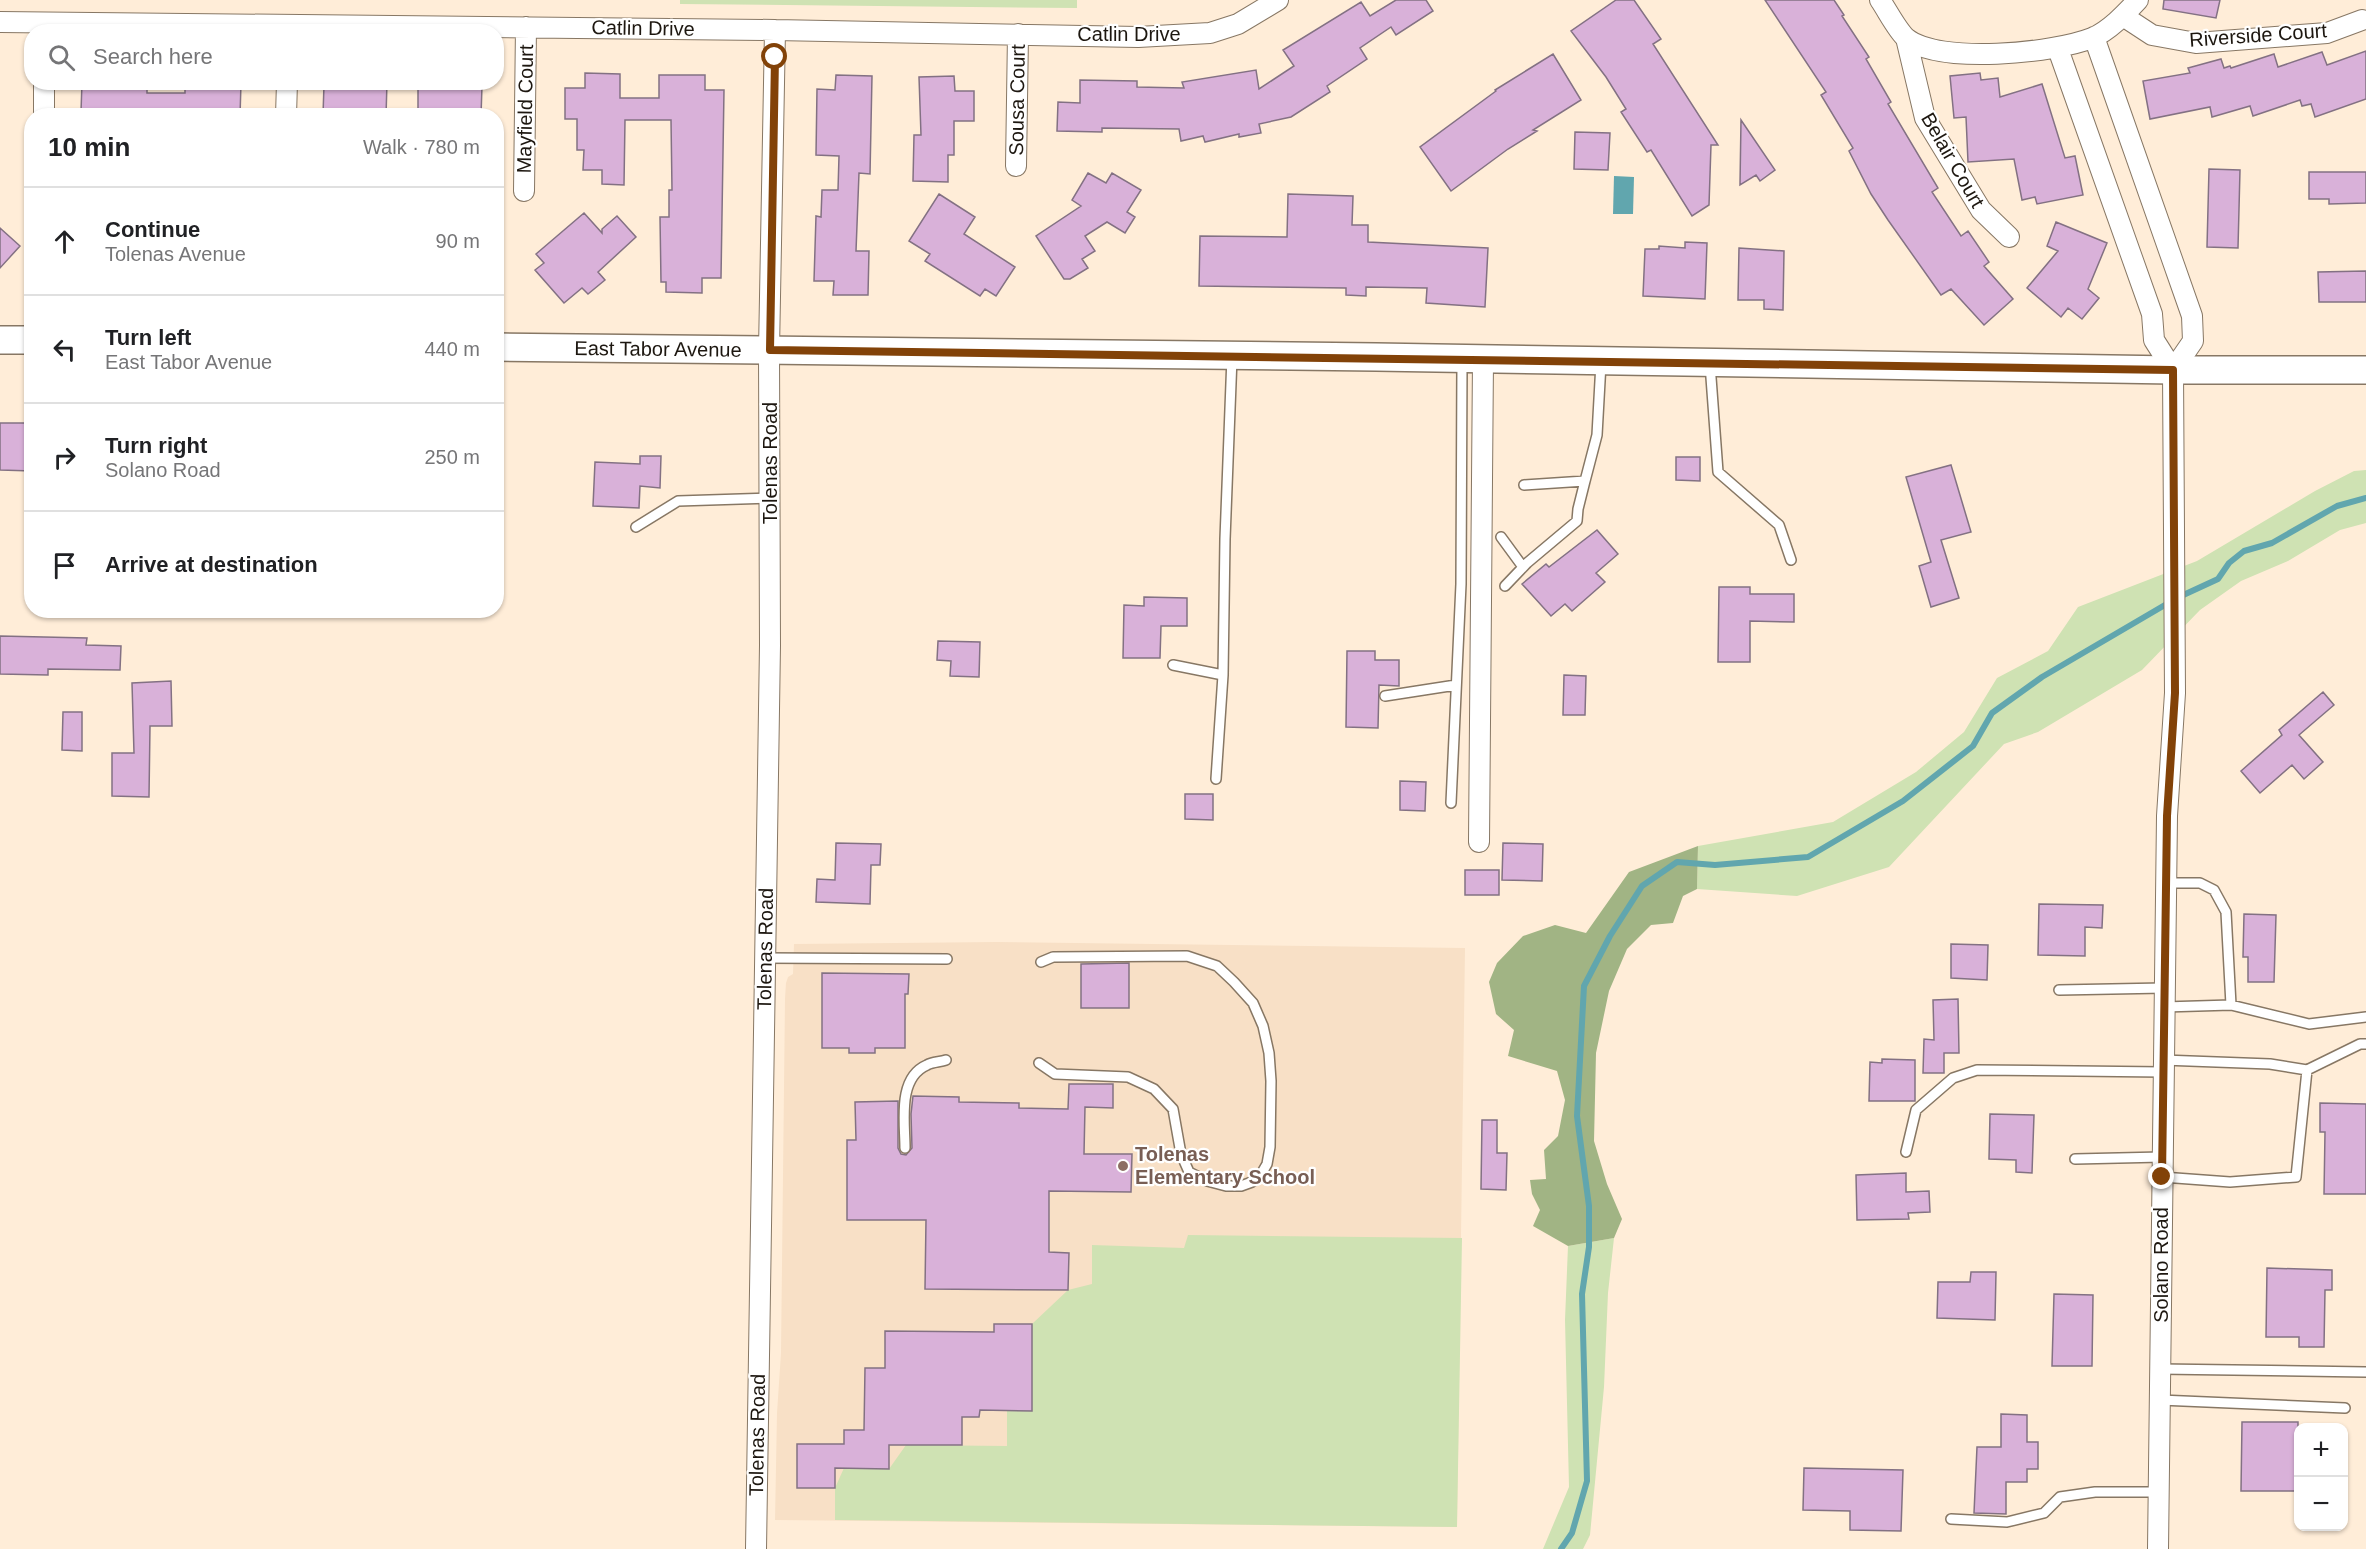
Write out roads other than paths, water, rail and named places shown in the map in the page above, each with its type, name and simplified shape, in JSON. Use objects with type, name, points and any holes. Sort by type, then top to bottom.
[{"type":"main road","points":[[0,340],[24,340]]},
{"type":"main road","name":"East Tabor Avenue","points":[[504,347],[1232,355],[2173,370],[2366,370]]},
{"type":"street","name":"Catlin Drive","points":[[504,27],[1138,37],[1210,33],[1238,24],[1278,0]]},
{"type":"street","points":[[1880,0],[1906,38],[1933,50],[1990,54],[2058,49],[2094,37],[2124,16],[2138,0]]},
{"type":"street","name":"Riverside Court","points":[[2124,16],[2152,35],[2196,43],[2327,33],[2362,20]]},
{"type":"street","name":"Catlin Drive","points":[[0,22],[24,25]]},
{"type":"street","name":"Mayfield Court","points":[[524,190],[526,27]]},
{"type":"street","name":"Tolenas Road","points":[[756,1549],[775,30]]},
{"type":"street","name":"Sousa Court","points":[[1016,166],[1018,34]]},
{"type":"street","points":[[2058,49],[2152,314],[2154,340],[2173,370],[2193,341],[2192,316],[2094,37]]},
{"type":"street","name":"Belair Court","points":[[1906,38],[1924,118],[1981,210],[2009,237]]},
{"type":"street","points":[[44,90],[44,108]]},
{"type":"street","points":[[286,108],[287,90]]},
{"type":"street","points":[[1472,359],[1479,842]]},
{"type":"street","name":"Solano Road","points":[[2158,1549],[2167,816],[2175,693],[2173,370]]},
{"type":"lane","points":[[1216,779],[1223,675],[1225,539],[1232,355]]},
{"type":"lane","points":[[1451,802],[1472,359]]},
{"type":"lane","points":[[1505,586],[1523,567],[1577,521],[1597,435],[1601,361]]},
{"type":"lane","points":[[1710,362],[1718,472],[1779,525],[1791,560]]},
{"type":"lane","points":[[1524,485],[1586,481]]},
{"type":"lane","points":[[636,527],[678,501],[770,498]]},
{"type":"lane","points":[[1501,537],[1523,567]]},
{"type":"lane","points":[[1173,665],[1223,675]]},
{"type":"lane","points":[[1385,696],[1456,685]]},
{"type":"lane","points":[[2166,884],[2200,883],[2214,890],[2226,912],[2231,1005]]},
{"type":"lane","points":[[1039,1063],[1055,1074],[1128,1077],[1154,1089],[1173,1109],[1181,1154],[1189,1172],[1207,1181],[1226,1186],[1241,1186],[1260,1176],[1267,1164],[1270,1147],[1271,1081],[1269,1053],[1263,1026],[1252,1003],[1217,966],[1187,956],[1053,957],[1041,962]]},
{"type":"lane","points":[[765,958],[947,960]]},
{"type":"lane","points":[[2059,990],[2231,1005],[2309,1024],[2366,1017]]},
{"type":"lane","points":[[1906,1152],[1916,1110],[1953,1078],[1977,1070],[2270,1064],[2307,1070],[2360,1044],[2366,1044]]},
{"type":"lane","points":[[905,1148],[906,1089],[913,1075],[926,1065],[946,1060]]},
{"type":"lane","points":[[2162,1177],[2230,1182],[2296,1177],[2307,1070]]},
{"type":"lane","points":[[2075,1159],[2162,1157]]},
{"type":"lane","points":[[2160,1369],[2366,1372]]},
{"type":"lane","points":[[2160,1400],[2345,1408]]},
{"type":"lane","points":[[1951,1519],[2007,1522],[2044,1513],[2060,1497],[2095,1492],[2159,1492]]},
{"type":"water","points":[[1614,176],[1634,177],[1633,214],[1613,214]]},
{"type":"waterway","points":[[2179,597],[2218,579],[2229,563],[2244,551],[2272,543],[2337,506],[2366,498]]},
{"type":"waterway","points":[[1561,1549],[1572,1533],[1587,1481],[1582,1294],[1589,1247],[1589,1206],[1577,1116],[1584,986],[1610,936],[1642,886],[1677,862],[1715,865],[1808,857],[1903,801],[1973,746],[1992,713],[2042,677],[2170,602]]},
{"type":"place","name":"Tolenas Elementary School","points":[[1123,1166]]}]
